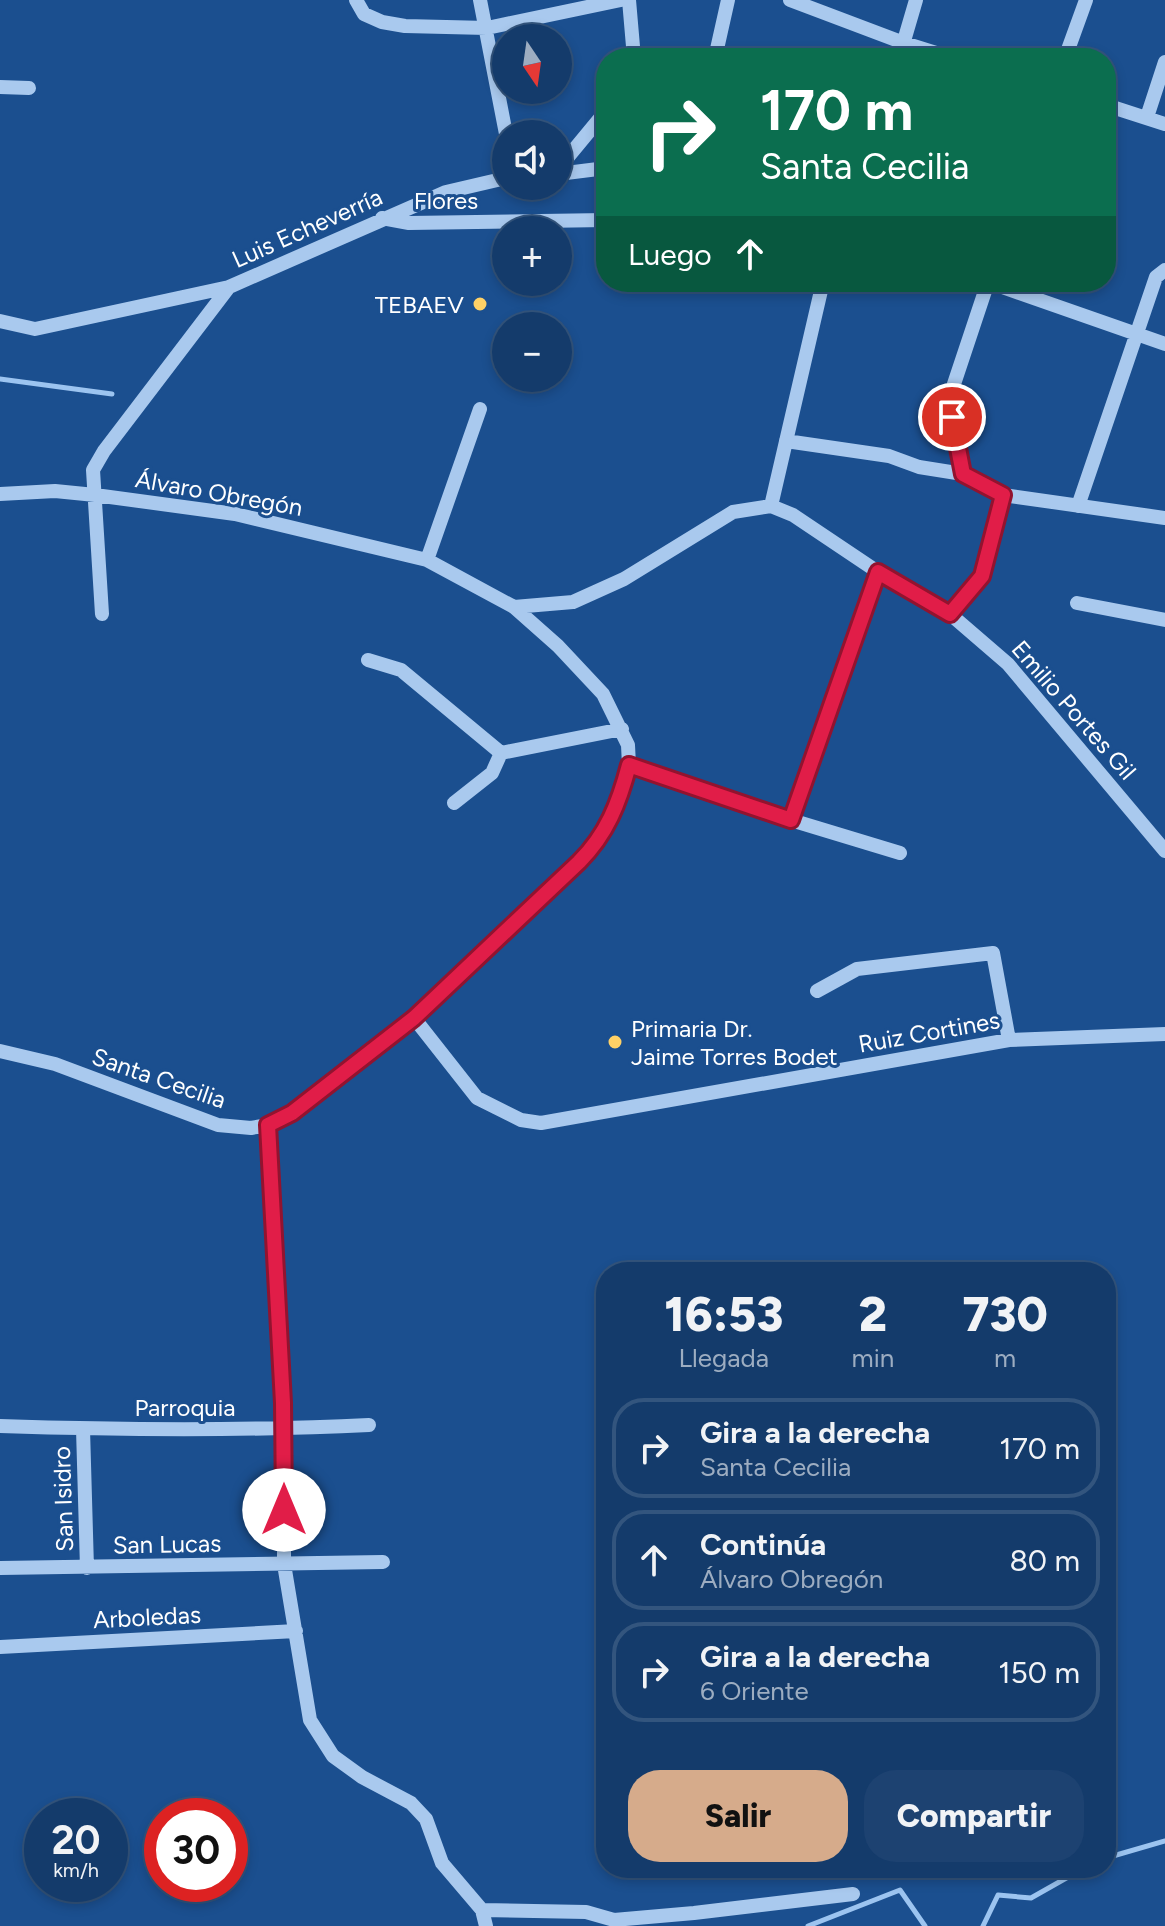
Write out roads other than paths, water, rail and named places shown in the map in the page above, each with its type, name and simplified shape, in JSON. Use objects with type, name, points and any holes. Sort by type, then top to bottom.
[{"type":"street","points":[[356,0],[364,14],[382,22],[405,26],[487,28],[621,0]]},
{"type":"street","points":[[480,0],[503,120]]},
{"type":"street","points":[[629,0],[633,48]]},
{"type":"street","points":[[717,48],[728,0]]},
{"type":"street","points":[[790,0],[920,48]]},
{"type":"street","points":[[902,48],[916,0]]},
{"type":"street","points":[[1069,48],[1086,0]]},
{"type":"street","points":[[1147,117],[1165,62]]},
{"type":"street","points":[[0,87],[29,88]]},
{"type":"street","points":[[1116,108],[1165,124]]},
{"type":"street","points":[[572,154],[596,124]]},
{"type":"street","points":[[572,171],[596,169]]},
{"type":"street","name":"Luis Echeverría","points":[[102,614],[93,470],[104,451],[229,287],[446,192],[492,181]]},
{"type":"street","name":"Flores","points":[[382,218],[409,223],[596,220]]},
{"type":"street","points":[[1078,506],[1156,277],[1165,270]]},
{"type":"street","points":[[0,321],[35,329],[229,287]]},
{"type":"street","points":[[514,607],[573,602],[624,579],[733,512],[771,506],[821,292]]},
{"type":"street","points":[[963,474],[952,417],[953,387],[985,292]]},
{"type":"street","points":[[1017,292],[1165,344]]},
{"type":"street","points":[[427,560],[480,409]]},
{"type":"street","points":[[786,441],[889,456],[919,467],[963,474],[1003,495],[1165,518]]},
{"type":"street","name":"Álvaro Obregón","points":[[0,494],[55,491],[235,514],[427,560],[514,607],[558,646],[603,694],[628,745],[629,765],[619,803],[597,844],[414,1018]]},
{"type":"street","points":[[950,614],[982,576],[1003,495]]},
{"type":"street","name":"Emilio Portes Gil","points":[[771,506],[793,515],[878,572],[950,614],[1008,664],[1165,851]]},
{"type":"street","points":[[791,820],[878,572]]},
{"type":"street","points":[[1077,603],[1165,620]]},
{"type":"street","points":[[368,660],[401,670],[501,753]]},
{"type":"street","points":[[501,753],[622,729]]},
{"type":"street","points":[[454,803],[492,773],[501,753]]},
{"type":"street","points":[[629,765],[900,853]]},
{"type":"street","points":[[856,951],[857,969]]},
{"type":"street","points":[[817,991],[857,969],[993,953],[1009,1040]]},
{"type":"street","name":"Ruiz Cortines","points":[[414,1018],[477,1098],[521,1120],[541,1123],[1009,1040],[1165,1034]]},
{"type":"street","name":"Santa Cecilia","points":[[0,1051],[55,1064],[218,1125],[251,1128],[268,1125],[292,1113],[414,1018]]},
{"type":"street","points":[[268,1125],[284,1429],[284,1564],[310,1720],[333,1756],[362,1777],[411,1803],[426,1819],[442,1863],[482,1910],[486,1926]]},
{"type":"street","name":"Parroquia","points":[[0,1426],[284,1429],[369,1425]]},
{"type":"street","name":"San Isidro","points":[[83,1429],[87,1568]]},
{"type":"street","name":"San Lucas","points":[[0,1568],[383,1562]]},
{"type":"street","name":"Arboledas","points":[[0,1647],[296,1631]]},
{"type":"street","points":[[482,1910],[586,1912],[614,1920],[853,1894]]},
{"type":"waterway","points":[[0,379],[112,394]]},
{"type":"waterway","points":[[1116,1855],[1165,1841]]},
{"type":"waterway","points":[[983,1926],[998,1895],[1031,1898],[1066,1878]]},
{"type":"waterway","points":[[808,1926],[900,1890],[925,1926]]},
{"type":"place","name":"TEBAEV","points":[[480,304]]},
{"type":"place","name":"Primaria Dr. Jaime Torres Bodet","points":[[615,1042]]}]
